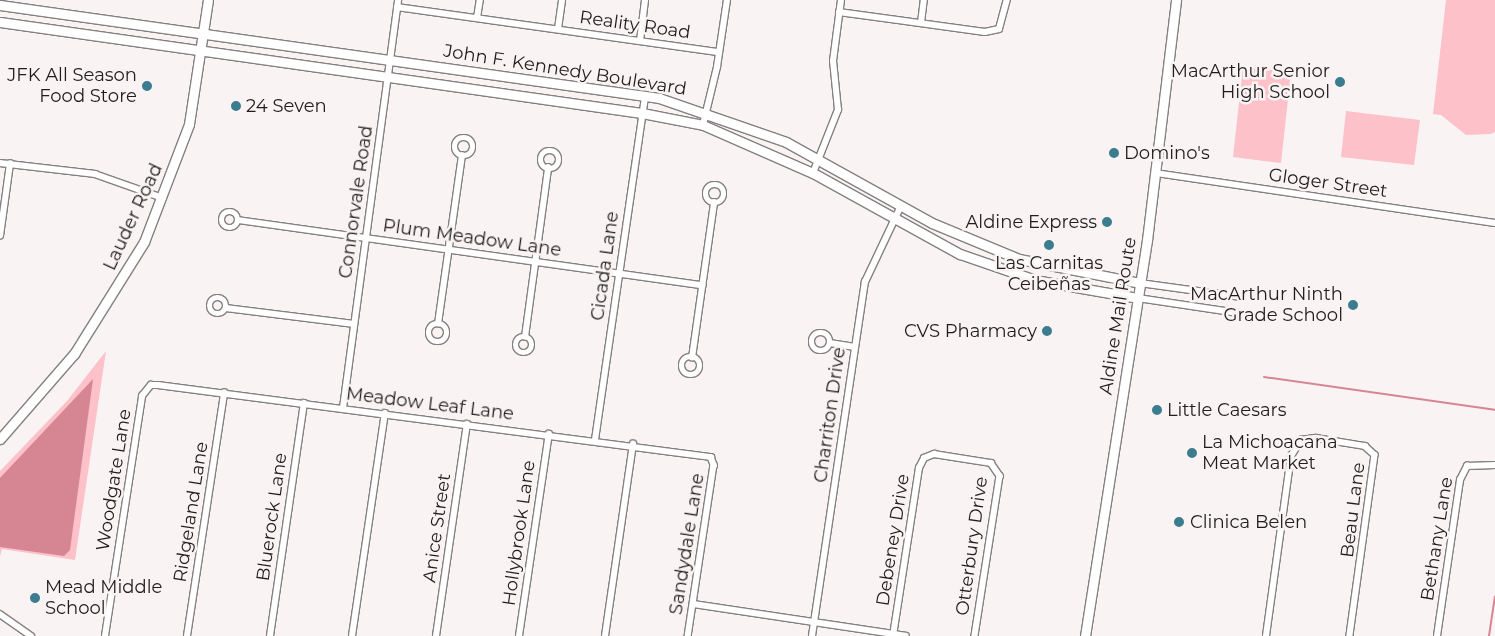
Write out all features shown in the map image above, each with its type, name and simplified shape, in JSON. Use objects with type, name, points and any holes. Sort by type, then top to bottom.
[{"type":"main road","name":"Lauder Road","points":[[0,439],[96,322],[144,242],[163,198],[189,124],[202,51],[208,0]]},
{"type":"main road","name":"Aldine Mail Route","points":[[1085,636],[1156,174],[1176,0]]},
{"type":"main road","name":"John F. Kennedy Boulevard","points":[[0,5],[645,96],[707,112],[822,158],[901,206],[1019,259],[1140,283]]},
{"type":"main road","name":"John F. Kennedy Boulevard","points":[[0,22],[642,113],[703,126],[813,173],[894,220],[960,254],[1013,273],[1072,288],[1138,298]]},
{"type":"main road","points":[[1013,273],[1019,259]]},
{"type":"street","name":"Connorvale Road","points":[[343,408],[398,0]]},
{"type":"street","points":[[477,18],[480,0]]},
{"type":"street","points":[[558,29],[562,0]]},
{"type":"street","points":[[640,40],[645,0]]},
{"type":"street","points":[[703,126],[719,52],[726,0]]},
{"type":"street","points":[[813,173],[822,158],[838,110],[833,61],[841,0]]},
{"type":"street","points":[[921,23],[924,0]]},
{"type":"street","points":[[839,12],[985,32],[999,29],[1007,0]]},
{"type":"street","name":"Reality Road","points":[[397,7],[719,52]]},
{"type":"street","name":"Cicada Lane","points":[[595,440],[645,96]]},
{"type":"street","points":[[438,324],[462,156]]},
{"type":"street","points":[[0,163],[95,174],[163,198]]},
{"type":"street","points":[[0,236],[10,164]]},
{"type":"street","points":[[525,337],[548,168]]},
{"type":"street","name":"Gloger Street","points":[[1156,174],[1495,223]]},
{"type":"street","points":[[692,358],[714,203]]},
{"type":"street","name":"Charriton Drive","points":[[812,636],[865,282],[901,206]]},
{"type":"street","name":"Plum Meadow Lane","points":[[238,220],[702,285]]},
{"type":"street","name":"John F. Kennedy Boulevard","points":[[1140,283],[1241,297]]},
{"type":"street","name":"John F. Kennedy Boulevard","points":[[1138,298],[1238,313]]},
{"type":"street","points":[[226,308],[354,324]]},
{"type":"street","points":[[830,343],[855,347]]},
{"type":"street","name":"Meadow Leaf Lane","points":[[145,389],[158,385],[633,444],[712,457]]},
{"type":"street","name":"Woodgate Lane","points":[[105,636],[145,389]]},
{"type":"street","name":"Ridgeland Lane","points":[[187,636],[224,393]]},
{"type":"street","name":"Bluerock Lane","points":[[270,636],[304,403]]},
{"type":"street","points":[[352,636],[385,413]]},
{"type":"street","name":"Anice Street","points":[[436,636],[467,424]]},
{"type":"street","name":"Hollybrook Lane","points":[[519,636],[549,434]]},
{"type":"street","name":"Beau Lane","points":[[1266,636],[1291,456],[1301,440],[1312,438],[1365,446],[1375,455],[1350,636]]},
{"type":"street","points":[[605,636],[633,444]]},
{"type":"street","name":"Debeney Drive","points":[[893,635],[921,462],[934,454],[961,458]]},
{"type":"street","name":"Sandydale Lane","points":[[688,636],[712,457]]},
{"type":"street","name":"Otterbury Drive","points":[[961,458],[992,463],[1000,476],[975,636]]},
{"type":"street","name":"Bethany Lane","points":[[1437,636],[1460,480],[1467,466],[1495,465]]},
{"type":"street","points":[[693,604],[906,636]]},
{"type":"street","points":[[0,614],[31,636]]},
{"type":"shaded area","points":[[1446,0],[1495,0],[1495,132],[1491,134],[1466,135],[1441,115],[1433,114]]},
{"type":"shaded area","points":[[1243,67],[1291,72],[1281,163],[1233,157]]},
{"type":"shaded area","points":[[1346,111],[1420,120],[1414,165],[1341,157]]},
{"type":"shaded area","points":[[106,351],[75,560],[2,549],[0,556],[0,471],[67,401]]},
{"type":"shaded area","points":[[93,379],[70,550],[64,556],[0,547],[0,478]]},
{"type":"waterway","points":[[1264,377],[1495,410]]},
{"type":"waterway","points":[[1489,636],[1495,596]]},
{"type":"place","name":"MacArthur Senior High School","points":[[1340,82]]},
{"type":"place","name":"JFK All Season Food Store","points":[[147,86]]},
{"type":"place","name":"24 Seven","points":[[236,106]]},
{"type":"place","name":"Domino's","points":[[1114,153]]},
{"type":"place","name":"Aldine Express","points":[[1107,222]]},
{"type":"place","name":"Las Carnitas Ceibeñas","points":[[1049,245]]},
{"type":"place","name":"MacArthur Ninth Grade School","points":[[1353,305]]},
{"type":"place","name":"CVS Pharmacy","points":[[1047,331]]},
{"type":"place","name":"Little Caesars","points":[[1157,410]]},
{"type":"place","name":"La Michoacana Meat Market","points":[[1192,453]]},
{"type":"place","name":"Clinica Belen","points":[[1179,522]]},
{"type":"place","name":"Mead Middle School","points":[[35,598]]}]
